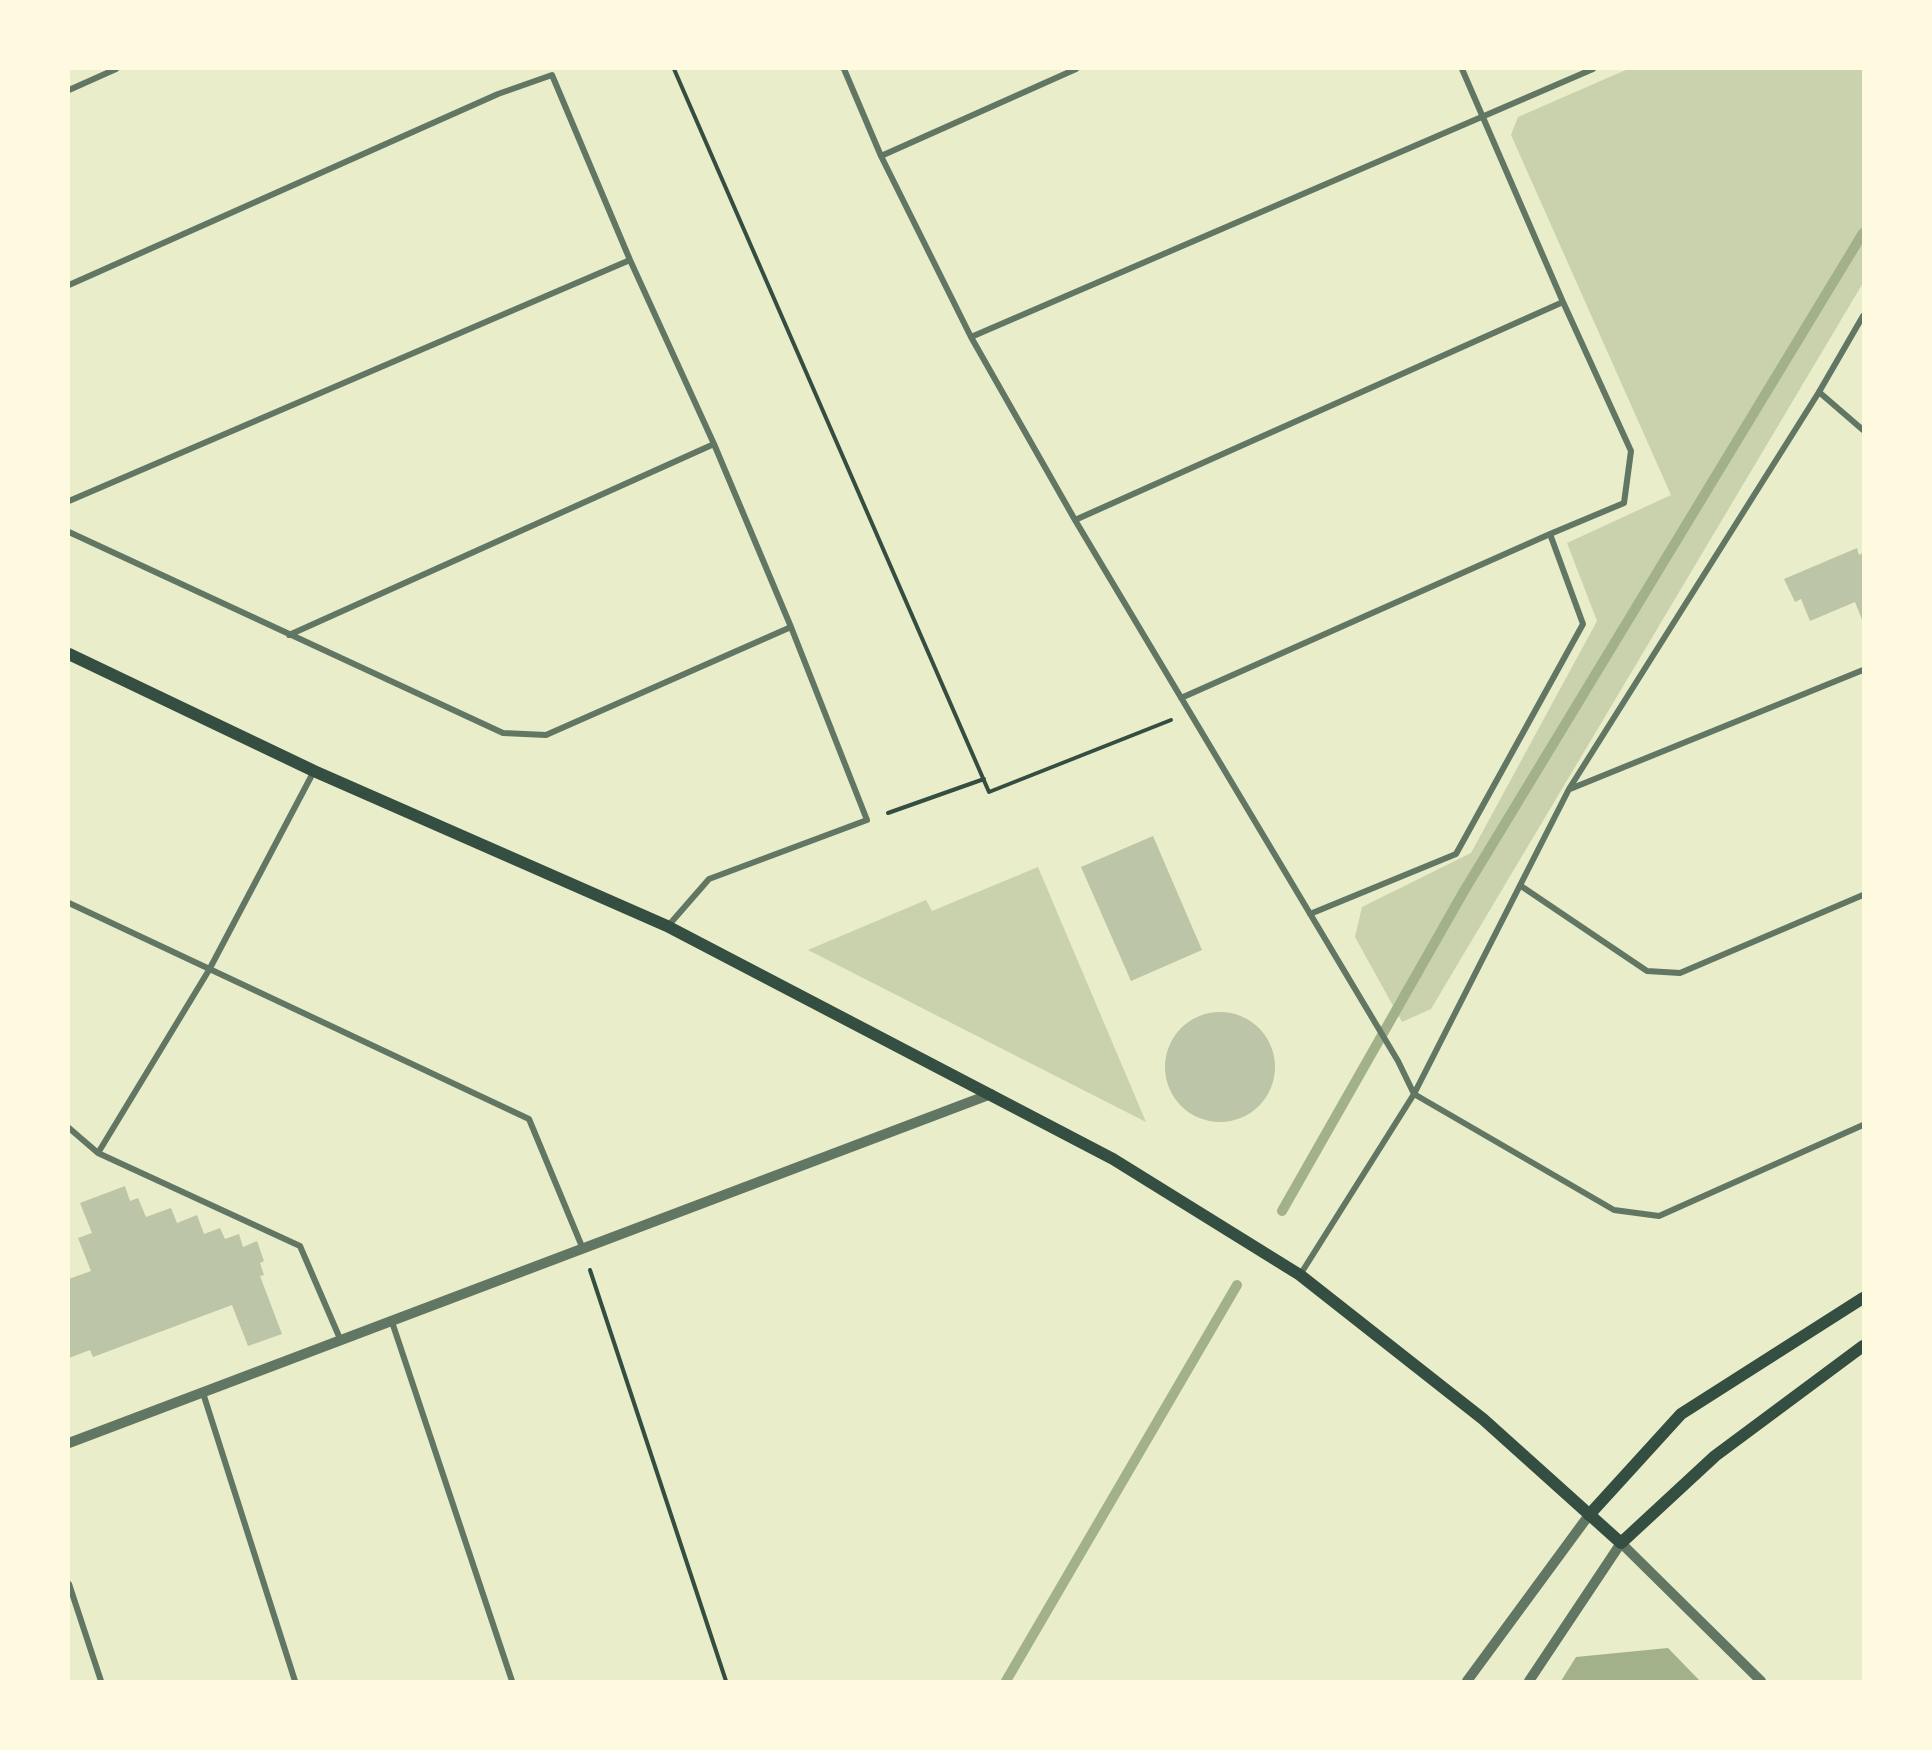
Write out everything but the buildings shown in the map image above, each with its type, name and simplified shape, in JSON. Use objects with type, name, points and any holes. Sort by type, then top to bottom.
[{"type":"main road","points":[[69,654],[314,771],[667,927],[1113,1159],[1300,1275],[1483,1419],[1621,1544],[1715,1456],[1863,1346]]},
{"type":"main road","points":[[1589,1515],[1681,1414],[1863,1298]]},
{"type":"street","points":[[69,90],[116,69]]},
{"type":"street","points":[[844,69],[881,156],[971,337],[1075,520],[1398,1061],[1413,1094],[1614,1210],[1659,1216],[1863,1125]]},
{"type":"street","points":[[881,156],[1076,69]]},
{"type":"street","points":[[1181,698],[1550,534],[1624,504],[1631,452],[1462,69]]},
{"type":"street","points":[[971,337],[1593,69]]},
{"type":"street","points":[[69,285],[498,94],[552,75],[630,260],[714,444],[791,627],[867,820],[710,879],[667,927]]},
{"type":"street","points":[[69,501],[630,260]]},
{"type":"street","points":[[1075,520],[1563,302]]},
{"type":"street","points":[[1300,1275],[1413,1094],[1569,789],[1819,392],[1863,316]]},
{"type":"street","points":[[1819,392],[1863,430]]},
{"type":"street","points":[[289,634],[714,444]]},
{"type":"street","points":[[69,532],[503,733],[546,735],[791,627]]},
{"type":"street","points":[[1310,914],[1456,854],[1583,624],[1550,534]]},
{"type":"street","points":[[1569,789],[1863,670]]},
{"type":"street","points":[[98,1153],[209,970],[314,771]]},
{"type":"street","points":[[1521,886],[1647,971],[1680,973],[1863,895]]},
{"type":"street","points":[[69,903],[529,1119],[583,1250]]},
{"type":"street","points":[[69,1443],[991,1094]]},
{"type":"street","points":[[69,1128],[98,1153],[300,1246],[341,1341]]},
{"type":"street","points":[[392,1322],[512,1681]]},
{"type":"street","points":[[203,1393],[295,1681]]},
{"type":"street","points":[[1467,1681],[1589,1515]]},
{"type":"street","points":[[1529,1681],[1621,1544],[1761,1681]]},
{"type":"street","points":[[69,1584],[101,1681]]},
{"type":"path","points":[[674,69],[989,792],[1190,713]]},
{"type":"path","points":[[867,820],[984,779]]},
{"type":"path","points":[[583,1250],[726,1681]]},
{"type":"shaded area","points":[[1628,69],[1863,69],[1863,283],[1431,1009],[1402,1022],[1355,937],[1362,907],[1471,853],[1597,621],[1567,543],[1671,495],[1511,135],[1518,117]]},
{"type":"shaded area","points":[[1038,867],[1146,1122],[808,950],[926,900],[932,911]]},
{"type":"shaded area","points":[[1668,1648],[1700,1681],[1561,1681],[1576,1657]]},
{"type":"waterway","points":[[1282,1211],[1464,891],[1863,233]]},
{"type":"waterway","points":[[1006,1681],[1237,1285]]}]
